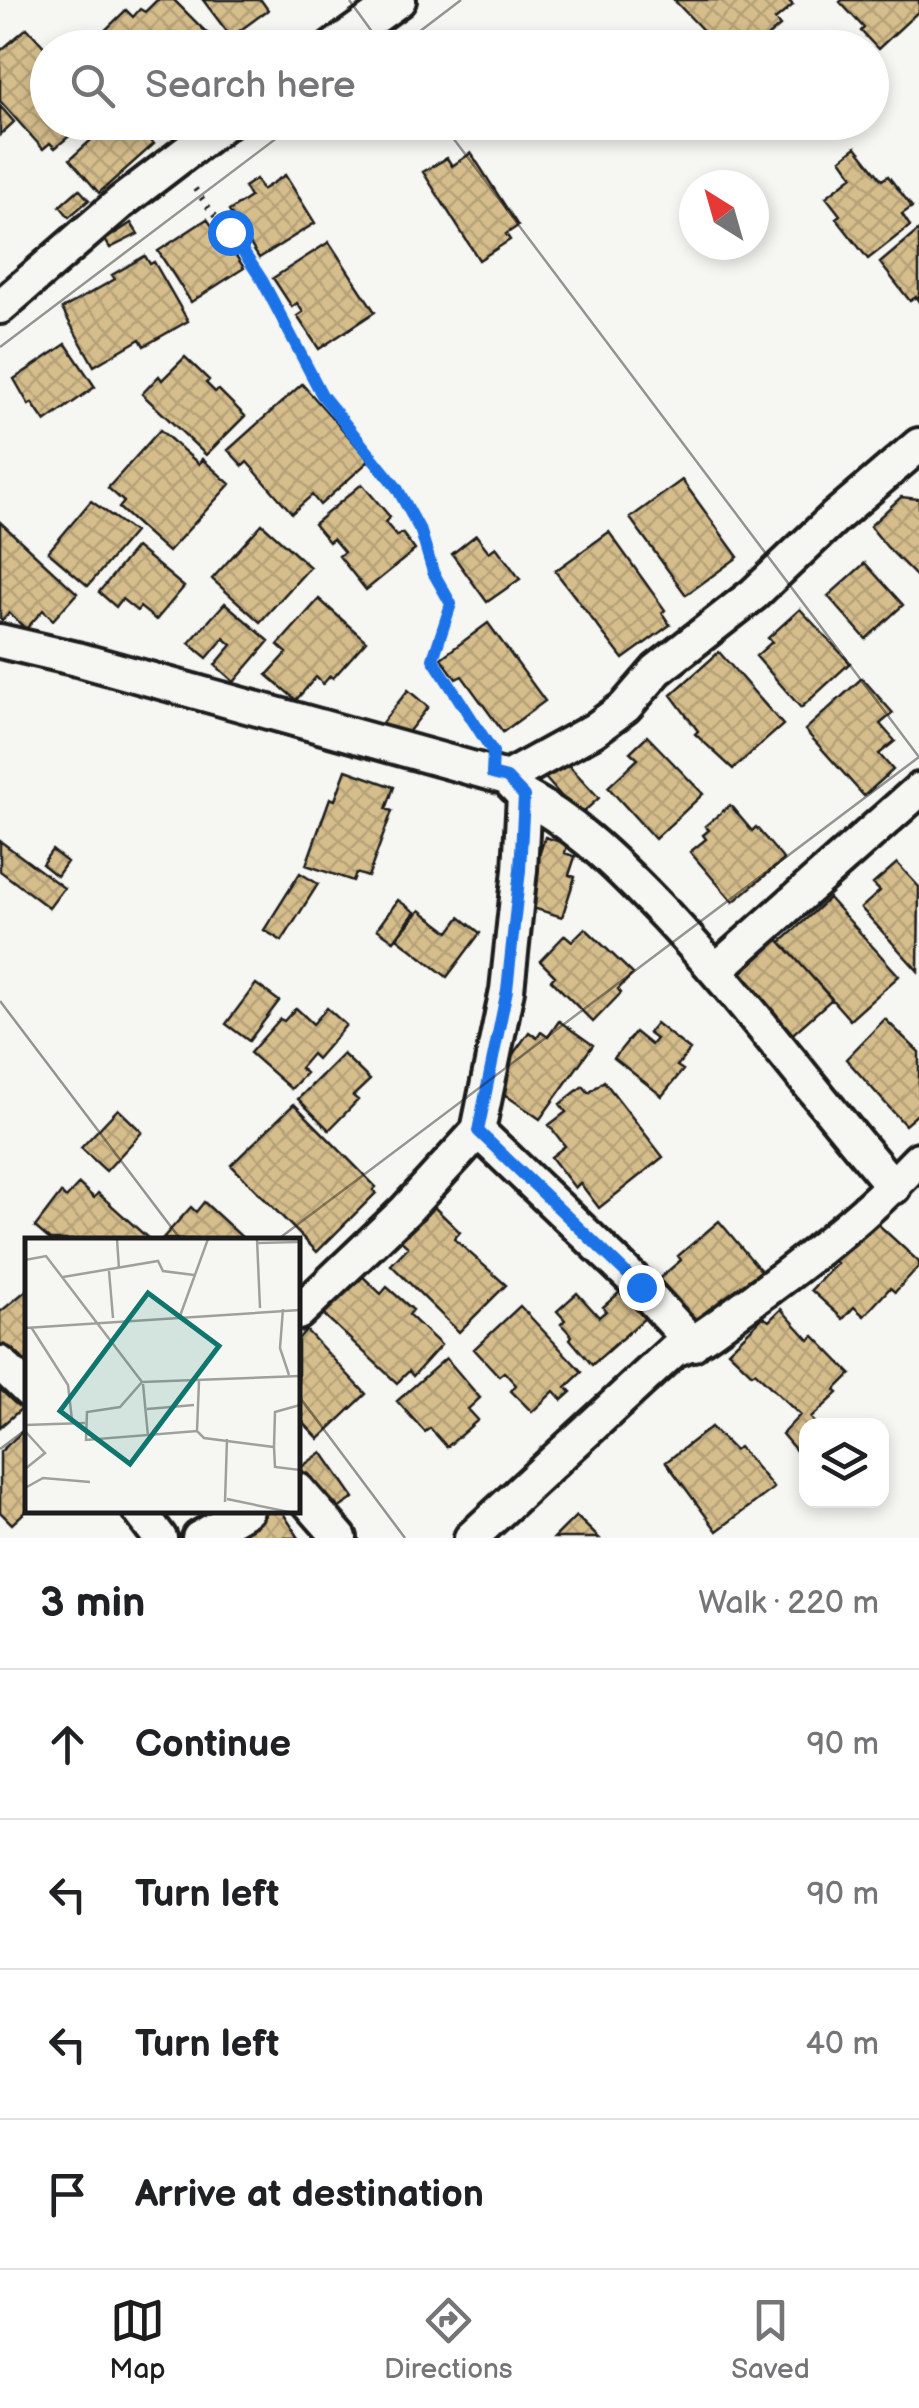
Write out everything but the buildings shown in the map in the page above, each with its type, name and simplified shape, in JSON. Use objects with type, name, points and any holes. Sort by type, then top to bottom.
[{"type":"street","points":[[358,30],[400,0]]},
{"type":"street","points":[[0,307],[201,140]]},
{"type":"street","points":[[508,782],[594,730],[625,706],[658,670],[754,594],[919,445]]},
{"type":"street","points":[[0,641],[78,659],[508,782],[557,814],[626,874],[716,970],[894,1187]]},
{"type":"street","points":[[300,1311],[405,1211],[478,1131],[507,990],[520,870],[508,782]]},
{"type":"street","points":[[716,970],[919,790]]},
{"type":"street","points":[[478,1131],[641,1287],[693,1344]]},
{"type":"street","points":[[471,1538],[674,1350],[693,1344],[776,1284],[894,1187],[919,1160]]},
{"type":"street","points":[[0,1363],[25,1387]]},
{"type":"street","points":[[300,1492],[340,1538]]},
{"type":"street","points":[[141,1513],[160,1538]]},
{"type":"street","points":[[199,1538],[242,1513]]},
{"type":"path","points":[[174,159],[262,280],[322,395],[397,488],[421,532],[433,572],[451,604],[433,659],[508,782]]},
{"type":"route","points":[[230,232],[262,280],[322,395],[397,488],[421,532],[433,572],[451,604],[433,659],[493,752],[492,774],[507,778],[524,796],[507,990],[478,1131],[641,1287]]}]
